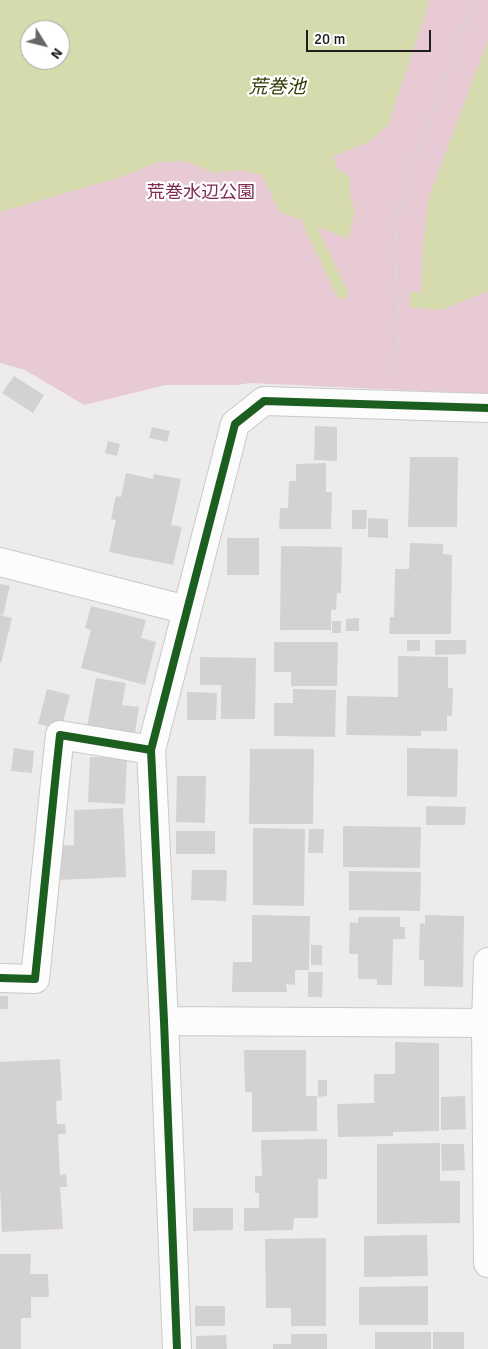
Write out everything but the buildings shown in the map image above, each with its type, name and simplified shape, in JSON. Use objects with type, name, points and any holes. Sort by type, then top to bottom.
[{"type":"street","points":[[178,1349],[151,750],[235,424],[264,401],[488,408]]},
{"type":"street","points":[[0,562],[187,610]]},
{"type":"street","points":[[0,978],[35,979],[60,735],[151,750]]},
{"type":"street","points":[[488,962],[488,1263]]},
{"type":"street","points":[[164,1021],[487,1023]]},
{"type":"path","points":[[396,405],[400,321],[394,241],[402,193],[474,0]]},
{"type":"green space","name":"荒巻水辺公園","points":[[0,0],[488,0],[488,394],[250,383],[237,385],[166,385],[84,405],[25,370],[0,363]]},
{"type":"water","name":"荒巻池","points":[[0,0],[430,0],[388,125],[369,142],[333,156],[337,168],[350,178],[350,196],[355,211],[348,239],[280,212],[262,175],[239,170],[215,173],[185,161],[158,162],[118,178],[0,212]]},
{"type":"water","points":[[488,40],[488,291],[441,310],[410,307],[410,291],[421,293],[423,245],[429,197]]},
{"type":"waterway","points":[[307,209],[309,224],[342,293]]},
{"type":"cycle path","points":[[177,1349],[151,750],[235,424],[264,401],[488,408]]},
{"type":"cycle path","points":[[0,978],[35,979],[60,735],[151,750]]}]
